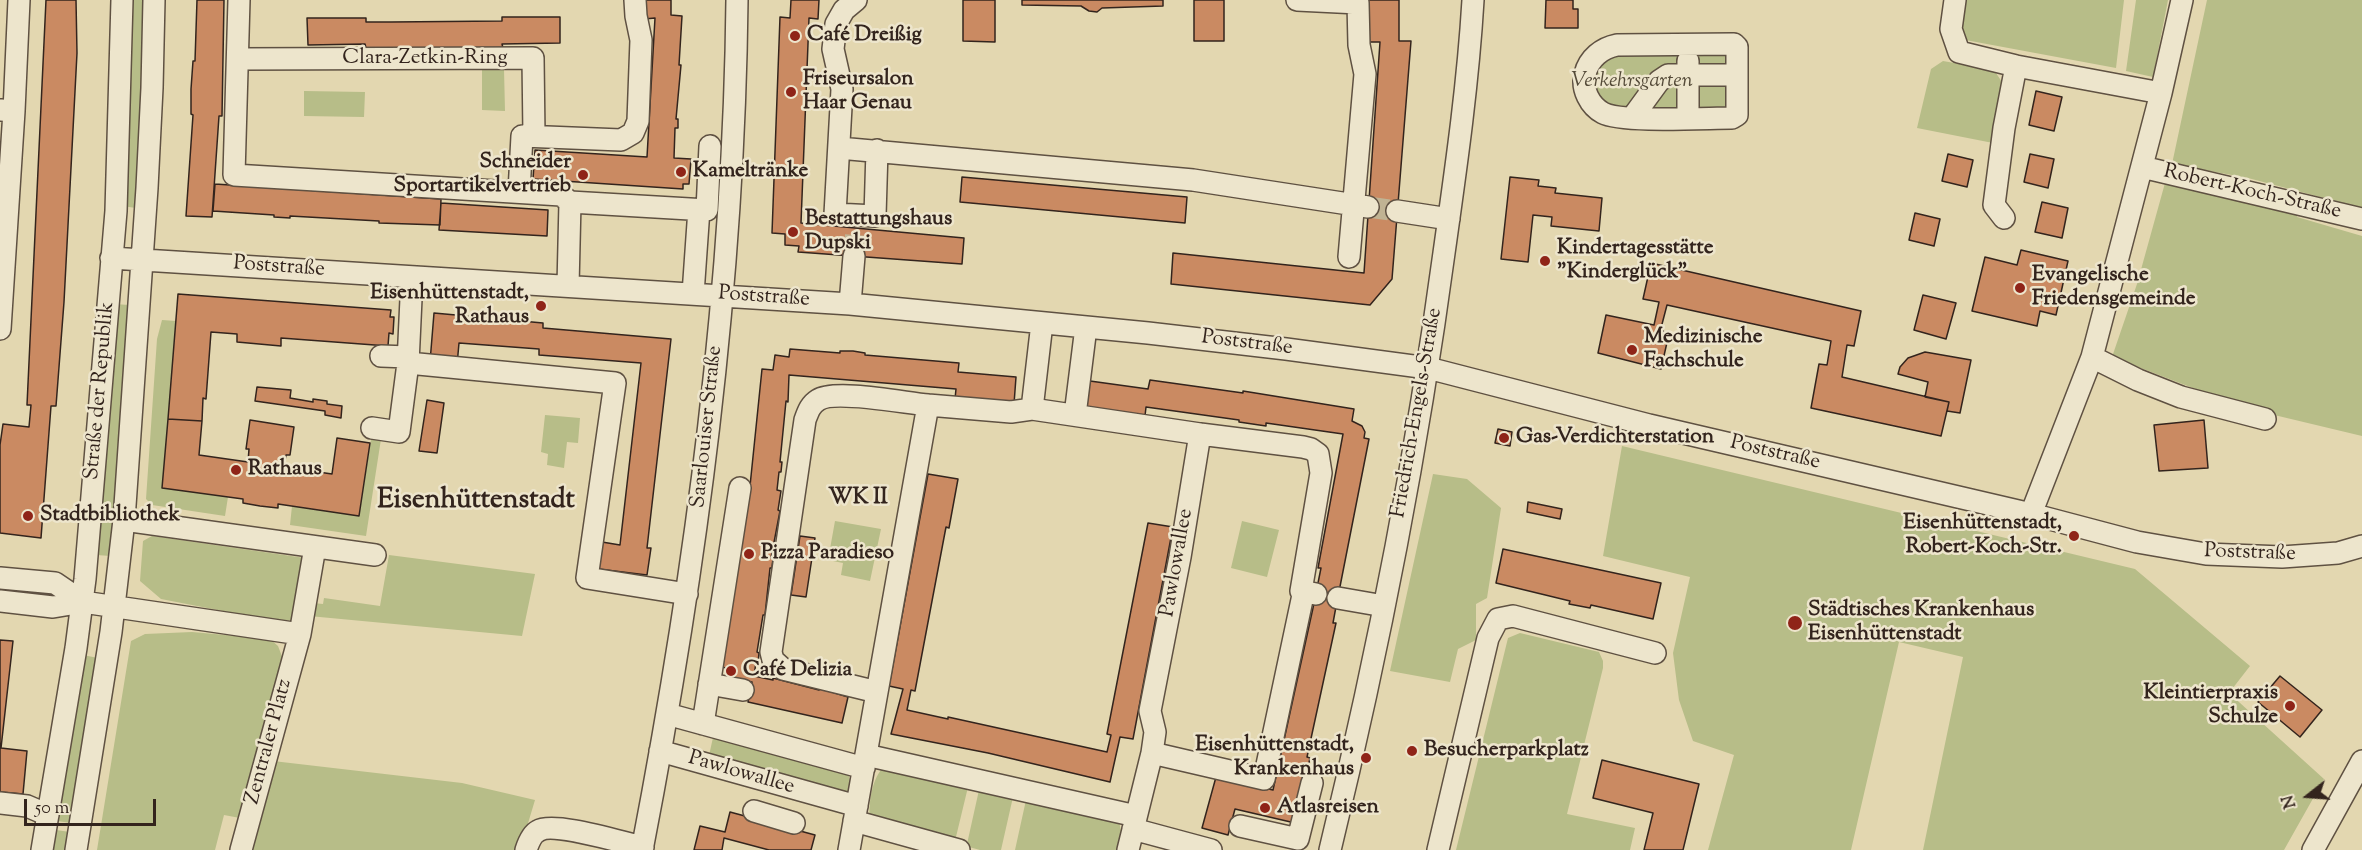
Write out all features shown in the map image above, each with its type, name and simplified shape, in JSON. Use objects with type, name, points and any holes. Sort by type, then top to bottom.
[{"type":"street","points":[[0,329],[7,110],[19,0]]},
{"type":"street","name":"Straße der Republik","points":[[42,850],[83,602],[116,211],[122,0]]},
{"type":"street","name":"Straße der Republik","points":[[76,850],[115,608],[124,520],[153,88],[154,0]]},
{"type":"street","points":[[239,0],[234,175],[561,195],[570,202],[707,210],[710,146]]},
{"type":"street","points":[[519,192],[522,136],[621,140],[633,133],[638,121],[641,40],[635,0]]},
{"type":"street","name":"Saarlouiser Straße","points":[[643,849],[687,594],[707,445],[732,168],[737,0]]},
{"type":"street","points":[[856,0],[844,10],[836,24],[833,49],[842,88],[835,214],[856,222],[875,216],[877,150]]},
{"type":"street","points":[[1298,0],[1358,3],[1359,45],[1365,74],[1362,206],[1349,257]]},
{"type":"street","name":"Friedrich-Engels-Straße","points":[[1330,850],[1384,606],[1428,368],[1469,68],[1473,0]]},
{"type":"street","points":[[1955,0],[1951,29],[1959,52],[2016,66],[2161,93]]},
{"type":"street","name":"Robert-Koch-Straße","points":[[2031,514],[2092,357],[2161,93],[2182,0]]},
{"type":"street","points":[[1688,44],[1688,118]]},
{"type":"street","points":[[1734,44],[1737,47],[1737,75],[1737,115],[1732,118],[1615,118],[1594,108],[1589,100],[1584,80],[1591,61],[1601,51],[1617,45],[1734,44]]},
{"type":"street","name":"Clara-Zetkin-Ring","points":[[238,59],[533,58],[534,136]]},
{"type":"street","points":[[2004,218],[1994,205],[2004,128],[2016,66]]},
{"type":"street","points":[[1632,118],[1659,81],[1668,75],[1737,75]]},
{"type":"street","points":[[839,148],[1193,180],[1362,206]]},
{"type":"street","name":"Robert-Koch-Straße","points":[[2142,167],[2362,219]]},
{"type":"street","points":[[568,286],[570,202]]},
{"type":"street","points":[[693,294],[699,209]]},
{"type":"street","points":[[1397,211],[1449,219]]},
{"type":"street","points":[[850,304],[854,256]]},
{"type":"street","name":"Poststraße","points":[[111,258],[850,304],[1227,342],[1428,368],[1649,425],[2031,514],[2137,542],[2206,554],[2282,557],[2338,554],[2362,546]]},
{"type":"street","points":[[372,428],[399,432],[408,360],[412,277]]},
{"type":"street","points":[[1032,409],[1042,323]]},
{"type":"street","points":[[1074,415],[1086,327]]},
{"type":"street","points":[[381,356],[615,383],[587,578],[687,594]]},
{"type":"street","points":[[2092,357],[2138,380],[2181,397],[2265,420]]},
{"type":"street","points":[[877,692],[783,669],[773,660],[771,651],[805,420],[810,408],[817,400],[828,396],[849,396],[1011,412],[1032,409],[1311,449],[1318,454],[1321,473],[1309,592],[1303,596],[1264,779],[1152,753]]},
{"type":"street","points":[[849,850],[928,405]]},
{"type":"street","name":"Pawlowallee","points":[[1128,850],[1152,753],[1155,732],[1150,711],[1180,557],[1200,434]]},
{"type":"street","name":"Saarlouiser Straße","points":[[703,724],[740,488]]},
{"type":"street","points":[[124,520],[375,555]]},
{"type":"street","name":"Zentraler Platz","points":[[241,850],[300,633],[315,547]]},
{"type":"street","points":[[0,578],[55,583],[83,602]]},
{"type":"street","points":[[1338,598],[1384,606]]},
{"type":"street","points":[[0,601],[53,607],[83,602],[300,633]]},
{"type":"street","points":[[1438,850],[1488,638],[1498,619],[1513,616],[1656,653]]},
{"type":"street","points":[[709,684],[742,690]]},
{"type":"street","name":"Pawlowallee","points":[[667,714],[865,762],[1135,822],[1211,850]]},
{"type":"street","name":"Pawlowallee","points":[[660,751],[856,814],[959,850]]},
{"type":"street","points":[[2313,850],[2362,761]]},
{"type":"street","points":[[1240,826],[1298,839],[1312,783]]},
{"type":"street","points":[[0,803],[27,806],[48,814]]},
{"type":"street","points":[[754,812],[794,823]]},
{"type":"street","points":[[526,850],[528,842],[538,831],[554,827],[643,849]]},
{"type":"green space","points":[[129,0],[144,0],[144,57],[136,208],[122,206]]},
{"type":"green space","points":[[1961,0],[2124,0],[2116,68],[1960,39]]},
{"type":"green space","points":[[2136,0],[2168,0],[2153,77],[2126,71]]},
{"type":"green space","points":[[2207,0],[2362,0],[2362,208],[2248,178],[2172,164]]},
{"type":"green space","name":"Verkehrsgarten","points":[[1734,39],[1742,115],[1614,124],[1583,67],[1589,57]]},
{"type":"green space","points":[[1943,61],[1994,70],[2004,85],[1993,143],[1917,128],[1931,69]]},
{"type":"green space","points":[[482,69],[504,69],[505,111],[482,110]]},
{"type":"green space","points":[[304,91],[365,92],[364,117],[304,116]]},
{"type":"green space","points":[[2165,183],[2299,210],[2297,217],[2362,236],[2362,436],[2245,408],[2112,357],[2137,284]]},
{"type":"green space","points":[[114,304],[129,305],[111,556],[96,555]]},
{"type":"green space","points":[[162,320],[176,321],[163,487],[228,497],[225,516],[152,505],[146,499],[157,339]]},
{"type":"green space","points":[[545,415],[580,418],[578,443],[567,442],[564,468],[547,465],[548,454],[541,452]]},
{"type":"green space","points":[[372,433],[381,439],[366,536],[290,525],[292,506],[359,516]]},
{"type":"green space","points":[[1622,446],[2135,569],[2250,666],[2229,693],[2324,779],[2284,850],[1923,850],[1963,657],[1899,642],[1851,850],[1708,850],[1734,755],[1693,741],[1679,700],[1673,653],[1690,577],[1603,556]]},
{"type":"green space","points":[[1433,474],[1467,479],[1501,508],[1487,598],[1476,604],[1476,640],[1458,649],[1450,682],[1390,671]]},
{"type":"green space","points":[[835,521],[881,529],[870,581],[841,575],[843,563],[828,560]]},
{"type":"green space","points":[[1242,521],[1279,530],[1267,577],[1231,568]]},
{"type":"green space","points":[[152,536],[305,558],[294,621],[259,618],[161,599],[140,581],[143,541]]},
{"type":"green space","points":[[389,555],[535,574],[522,636],[309,616],[313,603],[323,604],[324,598],[380,606]]},
{"type":"green space","points":[[192,632],[270,639],[278,646],[283,659],[240,818],[224,815],[215,850],[97,850],[131,641],[145,634]]},
{"type":"green space","points":[[1520,633],[1599,652],[1603,668],[1567,814],[1635,828],[1630,850],[1456,850],[1508,638]]},
{"type":"green space","points":[[83,655],[98,658],[71,823],[57,821]]},
{"type":"green space","points":[[714,733],[845,770],[850,782],[847,794],[708,760]]},
{"type":"green space","points":[[273,761],[462,783],[535,800],[520,850],[249,850]]},
{"type":"green space","points":[[885,766],[1119,821],[1121,831],[1117,850],[1015,850],[1026,800],[1013,797],[1001,850],[980,850],[870,820],[872,791]],"holes":[[[968,787],[979,790],[967,844],[955,841]]]},
{"type":"green space","points":[[56,830],[70,832],[66,850],[52,850]]},
{"type":"building","points":[[46,0],[76,0],[77,53],[64,302],[56,406],[51,406],[41,538],[0,533],[0,445],[3,424],[29,427],[31,405],[27,405]]},
{"type":"building","points":[[197,0],[224,0],[222,116],[219,116],[212,217],[186,216],[193,115],[191,114],[191,89],[193,61],[195,61]]},
{"type":"building","points":[[644,0],[671,0],[671,15],[682,16],[679,65],[681,65],[676,119],[678,119],[678,128],[675,128],[674,158],[691,159],[689,184],[683,184],[683,189],[533,179],[535,150],[647,157],[655,18],[644,19]]},
{"type":"building","points":[[791,0],[819,0],[818,19],[809,18],[801,223],[964,238],[962,264],[798,252],[799,246],[785,245],[785,234],[772,233],[780,17],[790,18]]},
{"type":"building","points":[[963,0],[995,0],[995,42],[963,41]]},
{"type":"building","points":[[1022,0],[1163,0],[1163,6],[1102,8],[1097,12],[1089,11],[1081,6],[1022,5]]},
{"type":"building","points":[[1194,0],[1224,0],[1224,41],[1194,41]]},
{"type":"building","points":[[1367,0],[1399,0],[1399,41],[1411,41],[1392,279],[1370,305],[1171,284],[1173,253],[1364,273],[1380,42],[1367,42]]},
{"type":"building","points":[[1546,0],[1573,0],[1573,9],[1578,9],[1578,28],[1545,28]]},
{"type":"building","points":[[502,17],[560,17],[560,43],[502,44],[503,48],[366,48],[365,44],[308,45],[307,18],[366,18],[366,22],[391,22],[502,21]]},
{"type":"building","points":[[2036,91],[2062,97],[2054,131],[2029,125]]},
{"type":"building","points":[[1948,154],[1973,160],[1967,187],[1942,181]]},
{"type":"building","points":[[2030,154],[2054,159],[2048,188],[2024,182]]},
{"type":"building","points":[[962,177],[1187,197],[1185,223],[960,202]]},
{"type":"building","points":[[1510,177],[1539,180],[1538,186],[1556,188],[1555,193],[1602,198],[1599,231],[1551,226],[1552,217],[1533,215],[1528,262],[1501,259]]},
{"type":"building","points":[[215,184],[441,199],[440,225],[290,216],[290,218],[213,211]]},
{"type":"building","points":[[2042,202],[2068,208],[2062,238],[2035,232]]},
{"type":"building","points":[[441,203],[548,210],[547,236],[439,230]]},
{"type":"building","points":[[1915,213],[1940,219],[1934,246],[1909,240]]},
{"type":"building","name":"Evangelische Friedensgemeinde","points":[[2021,250],[2068,261],[2056,315],[2040,311],[2037,326],[1972,311],[1985,257],[2017,265]]},
{"type":"building","name":"Medizinische Fachschule","points":[[1651,263],[1861,311],[1854,346],[1847,345],[1842,377],[1949,402],[1941,436],[1811,408],[1819,364],[1827,365],[1831,341],[1667,305],[1661,328],[1668,338],[1661,369],[1598,353],[1606,315],[1654,325],[1659,302],[1643,299]]},
{"type":"building","points":[[178,294],[391,310],[390,317],[394,317],[393,334],[389,333],[388,346],[281,338],[281,346],[237,342],[237,334],[211,332],[202,421],[168,419]]},
{"type":"building","points":[[1923,295],[1956,303],[1946,339],[1914,330]]},
{"type":"building","points":[[434,313],[543,323],[543,328],[671,339],[647,548],[651,548],[647,575],[598,569],[602,542],[620,545],[641,363],[539,355],[539,349],[459,343],[457,365],[430,362]]},
{"type":"building","points":[[790,349],[840,353],[840,351],[853,351],[865,353],[865,355],[959,363],[958,372],[1016,377],[1014,404],[955,399],[956,389],[789,375],[780,462],[782,462],[781,472],[779,472],[777,490],[781,491],[778,510],[780,511],[771,558],[773,558],[772,568],[770,568],[765,615],[763,615],[757,652],[759,653],[758,663],[756,662],[754,676],[773,680],[773,678],[819,690],[819,688],[848,697],[842,723],[748,702],[752,682],[726,678],[727,668],[720,667],[747,485],[750,486],[762,369],[773,370],[775,355],[789,357]]},
{"type":"building","points":[[1925,352],[1971,360],[1960,413],[1947,411],[1949,402],[1925,397],[1928,382],[1898,374],[1900,367],[1908,358]]},
{"type":"building","points":[[1150,380],[1243,393],[1243,391],[1354,409],[1352,421],[1362,426],[1365,432],[1364,438],[1369,439],[1333,623],[1336,623],[1307,757],[1310,758],[1307,772],[1304,772],[1295,823],[1235,809],[1228,835],[1202,828],[1216,777],[1273,790],[1321,568],[1318,568],[1343,434],[1266,423],[1266,426],[1146,407],[1145,416],[1086,408],[1090,381],[1148,389]]},
{"type":"building","points":[[257,387],[291,390],[290,398],[313,402],[313,399],[327,401],[327,404],[342,406],[341,418],[325,415],[325,411],[255,401]]},
{"type":"building","points":[[427,400],[444,403],[437,453],[419,451]]},
{"type":"building","name":"Rathaus","points":[[168,419],[202,421],[199,455],[248,462],[249,449],[246,449],[250,420],[294,427],[290,455],[286,455],[284,467],[332,474],[337,438],[370,443],[359,516],[278,504],[278,508],[260,506],[243,503],[243,499],[162,488]]},
{"type":"building","points":[[2204,420],[2208,468],[2159,471],[2154,425]]},
{"type":"building","name":"Gas-Verdichterstation","points":[[1498,429],[1512,432],[1510,446],[1495,443]]},
{"type":"building","points":[[928,474],[958,479],[949,528],[946,527],[915,691],[911,690],[907,710],[948,719],[948,717],[1107,752],[1111,735],[1107,734],[1148,523],[1173,527],[1133,739],[1120,737],[1110,782],[988,753],[891,734],[903,689],[889,686]]},
{"type":"building","points":[[1528,502],[1562,509],[1560,519],[1527,512]]},
{"type":"building","points":[[800,536],[815,538],[806,597],[791,595]]},
{"type":"building","points":[[1503,549],[1661,583],[1653,619],[1591,605],[1590,608],[1569,604],[1570,601],[1496,583]]},
{"type":"building","points":[[0,640],[13,641],[1,748],[27,751],[23,794],[0,792]]},
{"type":"building","name":"Kleintierpraxis Schulze","points":[[2280,676],[2322,710],[2300,737],[2258,702]]},
{"type":"building","points":[[1602,760],[1699,784],[1683,850],[1644,850],[1653,813],[1593,798]]},
{"type":"building","points":[[730,812],[815,835],[811,850],[769,850],[724,838],[722,850],[694,850],[700,826],[725,832]]},
{"type":"tunnel","points":[[1368,207],[1397,211]]},
{"type":"tunnel","points":[[854,256],[856,228]]},
{"type":"place","name":"Café Dreißig","points":[[795,36]]},
{"type":"place","name":"Friseursalon Haar Genau","points":[[791,92]]},
{"type":"place","name":"Kameltränke","points":[[681,172]]},
{"type":"place","name":"Schneider Sportartikelvertrieb","points":[[583,175]]},
{"type":"place","name":"Bestattungshaus Dupski","points":[[793,232]]},
{"type":"place","name":"Kindertagesstätte \"Kinderglück\"","points":[[1545,261]]},
{"type":"place","name":"Evangelische Friedensgemeinde","points":[[2020,288]]},
{"type":"place","name":"Eisenhüttenstadt, Rathaus","points":[[541,306]]},
{"type":"place","name":"Medizinische Fachschule","points":[[1632,350]]},
{"type":"place","name":"Gas-Verdichterstation","points":[[1504,438]]},
{"type":"place","name":"Rathaus","points":[[236,470]]},
{"type":"place","name":"Stadtbibliothek","points":[[28,516]]},
{"type":"place","name":"Eisenhüttenstadt, Robert-Koch-Str.","points":[[2074,536]]},
{"type":"place","name":"Pizza Paradieso","points":[[749,554]]},
{"type":"place","name":"Städtisches Krankenhaus Eisenhüttenstadt","points":[[1795,623]]},
{"type":"place","name":"Café Delizia","points":[[731,671]]},
{"type":"place","name":"Kleintierpraxis Schulze","points":[[2290,706]]},
{"type":"place","name":"Besucherparkplatz","points":[[1412,751]]},
{"type":"place","name":"Eisenhüttenstadt, Krankenhaus","points":[[1366,758]]},
{"type":"place","name":"Atlasreisen","points":[[1265,808]]},
{"type":"district","name":"WK II","points":[[858,499]]},
{"type":"district","name":"Eisenhüttenstadt","points":[[476,502]]}]
